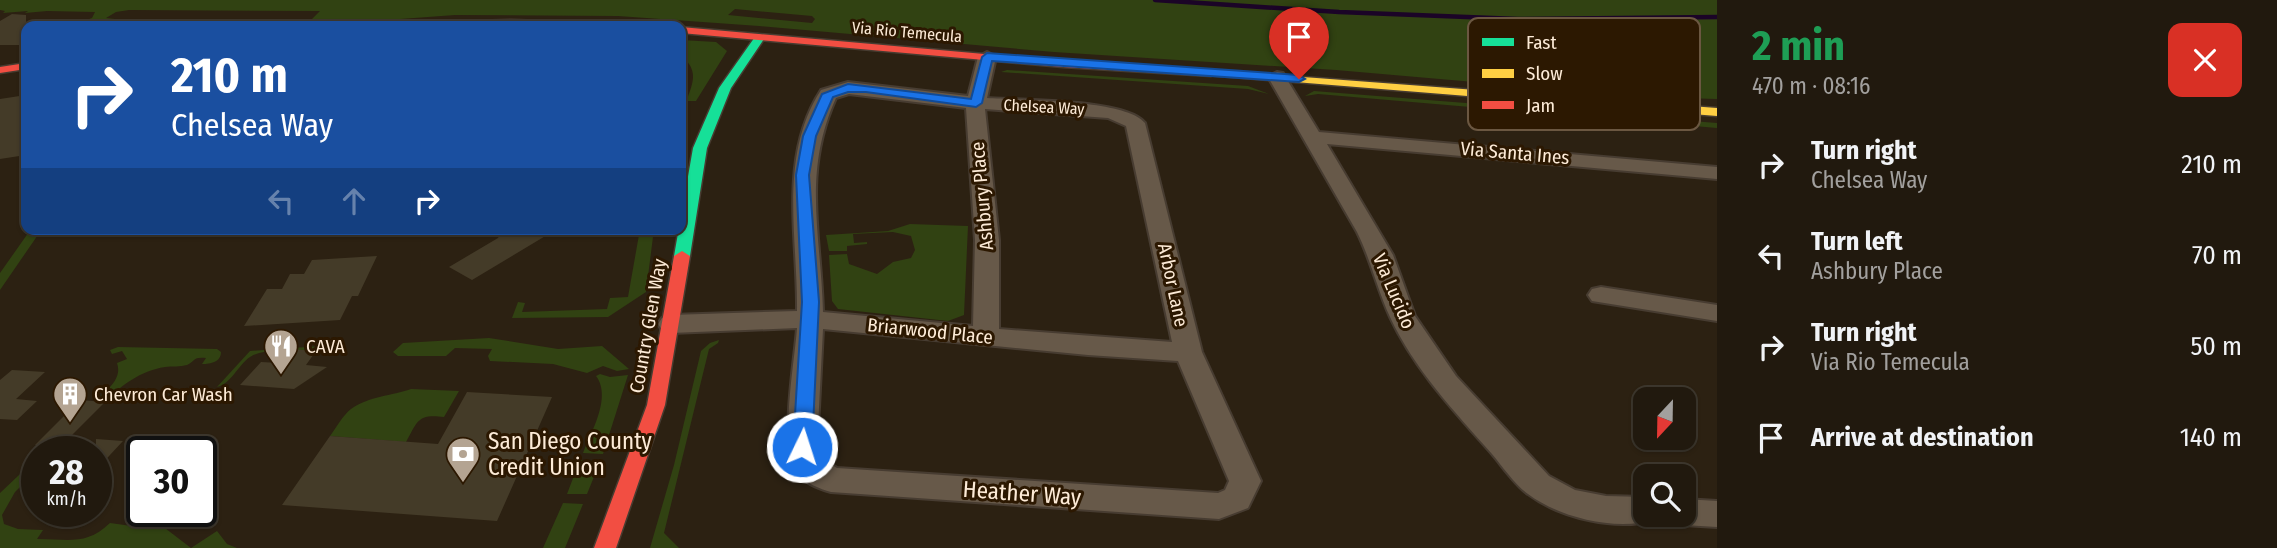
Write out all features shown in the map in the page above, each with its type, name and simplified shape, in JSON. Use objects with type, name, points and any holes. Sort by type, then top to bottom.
[{"type":"street","name":"Via Rio Temecula","points":[[686,30],[987,57],[1468,93]]},
{"type":"street","name":"Country Glen Way","points":[[686,233],[700,148],[725,88],[761,36]]},
{"type":"street","name":"Ashbury Place","points":[[986,336],[987,240],[976,103],[987,57]]},
{"type":"street","points":[[0,71],[21,67]]},
{"type":"street","name":"Via Lucido","points":[[1277,77],[1381,255],[1402,316],[1417,343],[1446,383],[1538,485],[1568,501],[1606,509],[1633,510]]},
{"type":"street","name":"Chelsea Way","points":[[810,319],[810,270],[803,175],[810,136],[828,94],[848,88],[866,89],[976,103],[1095,110]]},
{"type":"street","name":"Arbor Lane","points":[[1095,110],[1126,117],[1135,123],[1188,352],[1245,481]]},
{"type":"street","name":"Via Santa Ines","points":[[1312,137],[1410,143],[1707,172]]},
{"type":"street","points":[[1707,172],[1717,194]]},
{"type":"street","name":"Country Glen Way","points":[[605,548],[656,405],[686,235]]},
{"type":"street","points":[[1601,295],[1717,313]]},
{"type":"street","name":"Briarwood Place","points":[[671,324],[810,319],[1142,351],[1188,352]]},
{"type":"street","name":"Heather Way","points":[[810,319],[802,447],[809,466],[831,480],[1219,506],[1237,499],[1245,481]]},
{"type":"street","points":[[1696,513],[1717,514]]},
{"type":"green space","points":[[0,0],[1717,0],[1717,99],[1700,99],[1700,18],[1468,18],[1468,81],[1054,52],[618,16],[455,15],[373,21],[310,21],[320,11],[129,10],[116,12],[106,18],[115,19],[112,21],[83,21],[92,18],[95,12],[3,13],[5,11],[0,10]],"holes":[[[735,9],[812,16],[815,19],[812,23],[728,15]]]},
{"type":"green space","points":[[686,40],[716,42],[727,51],[696,101],[686,101],[693,76],[686,61]]},
{"type":"green space","points":[[1007,70],[1248,86],[1269,94],[1248,89],[1001,72]]},
{"type":"green space","points":[[1314,91],[1468,103],[1468,107],[1318,94],[1305,96]]},
{"type":"green space","points":[[1700,122],[1717,123],[1717,128],[1700,127]]},
{"type":"green space","points":[[910,224],[968,226],[964,315],[948,321],[838,309],[832,301],[829,255],[847,254],[849,264],[877,274],[893,262],[911,258],[915,250],[911,236],[893,232],[853,234],[854,243],[867,244],[847,246],[847,251],[829,251],[826,235],[888,231]]},
{"type":"green space","points":[[27,235],[38,235],[0,290],[0,273]]},
{"type":"green space","points":[[639,235],[653,235],[646,292],[608,317],[512,318],[518,302],[525,303],[522,312],[607,309],[610,298],[628,297]]},
{"type":"green space","points":[[489,338],[558,349],[602,346],[629,369],[617,371],[603,366],[587,373],[553,364],[490,361],[488,356],[492,349],[455,348],[446,356],[398,356],[393,352],[403,343]]},
{"type":"green space","points":[[719,340],[709,349],[664,533],[679,548],[650,548],[674,465],[701,351],[710,343]]},
{"type":"green space","points":[[321,346],[323,350],[316,354],[282,351],[257,354],[246,360],[226,382],[217,387],[250,351]]},
{"type":"green space","points":[[118,347],[217,349],[221,352],[219,358],[212,363],[202,364],[206,358],[199,358],[187,365],[165,367],[139,375],[104,402],[95,402],[118,375],[117,363],[127,359],[122,351],[112,354],[110,350]]},
{"type":"green space","points":[[600,374],[610,377],[628,375],[603,454],[583,453],[601,404],[602,394],[596,376]]},
{"type":"green space","points":[[411,389],[459,391],[444,417],[423,418],[406,442],[330,436],[351,409],[373,399]]},
{"type":"green space","points":[[580,460],[600,462],[587,494],[567,494]]},
{"type":"green space","points":[[21,473],[21,486],[2,515],[4,524],[18,529],[43,530],[37,539],[76,540],[93,535],[105,527],[112,527],[112,523],[126,527],[164,527],[191,548],[0,548],[0,493]]},
{"type":"green space","points":[[563,503],[583,504],[565,548],[543,548]]},
{"type":"green space","points":[[217,531],[227,544],[237,548],[191,548]]},
{"type":"building","points":[[12,14],[26,15],[26,21],[21,21],[21,45],[0,45],[0,21]]},
{"type":"building","points":[[21,96],[21,156],[0,159],[0,99]]},
{"type":"building","points":[[500,235],[547,235],[472,280],[449,267]]},
{"type":"building","points":[[377,256],[358,296],[352,296],[340,320],[244,326],[267,289],[282,289],[290,274],[304,274],[312,260]]},
{"type":"building","name":"CAVA","points":[[291,349],[316,351],[306,365],[327,367],[294,389],[240,385],[261,362],[279,363]]},
{"type":"building","points":[[12,370],[45,372],[16,399],[37,401],[17,420],[0,419],[0,380]]},
{"type":"building","points":[[467,392],[552,397],[497,521],[282,505],[330,436],[438,444]]},
{"type":"building","name":"Chevron Car Wash","points":[[80,400],[105,402],[71,436],[44,436]]},
{"type":"building","points":[[112,440],[123,441],[112,453]]},
{"type":"waterway","points":[[1155,0],[1339,12],[1492,18]]},
{"type":"waterway","points":[[1618,18],[1717,17]]},
{"type":"traffic: fast","points":[[686,232],[700,148],[725,88],[761,36]]},
{"type":"traffic: fast","points":[[682,256],[686,235]]},
{"type":"traffic: slow","points":[[1211,73],[1468,93]]},
{"type":"traffic: slow","points":[[1700,111],[1717,112]]},
{"type":"traffic: jam","points":[[686,30],[1063,64],[1211,73]]},
{"type":"traffic: jam","points":[[0,70],[21,67]]},
{"type":"traffic: jam","points":[[605,548],[656,405],[682,256]]},
{"type":"place","name":"CAVA","points":[[281,376]]},
{"type":"place","name":"Chevron Car Wash","points":[[70,424]]},
{"type":"place","name":"San Diego County Credit Union","points":[[463,484]]},
{"type":"route","points":[[802,447],[810,319],[810,270],[803,175],[810,136],[828,94],[848,88],[866,89],[976,103],[987,57],[1141,70],[1299,79]]}]
